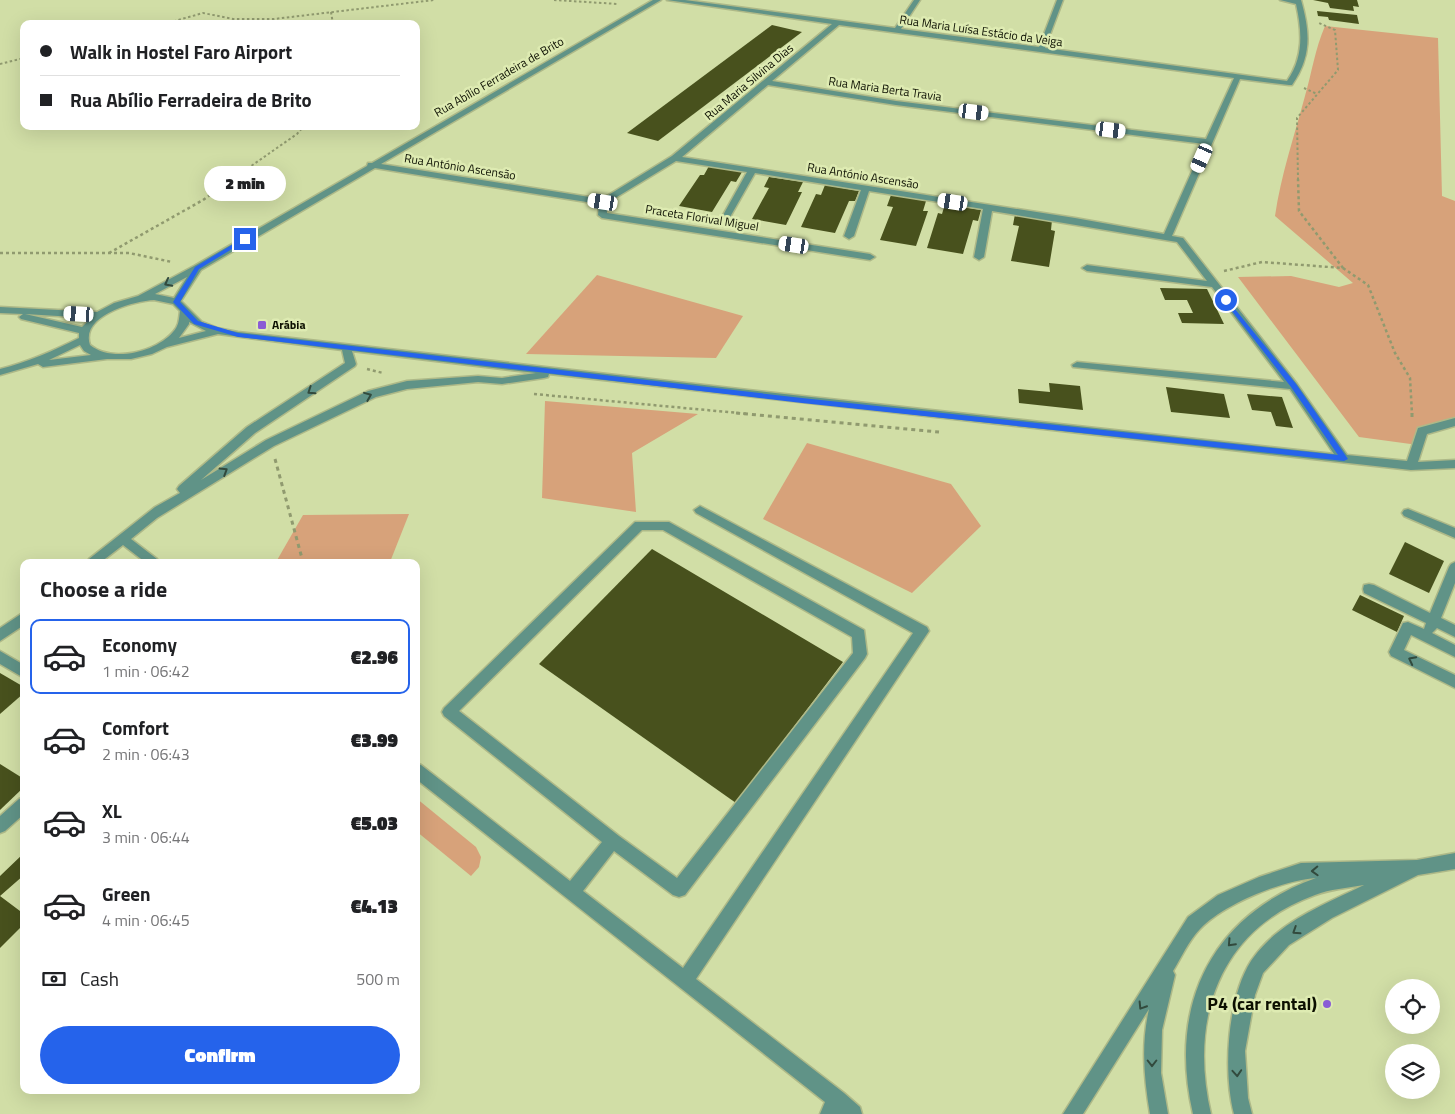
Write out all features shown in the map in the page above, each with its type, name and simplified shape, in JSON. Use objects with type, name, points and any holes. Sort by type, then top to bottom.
[{"type":"street","name":"Rua Abílio Ferradeira de Brito","points":[[139,298],[197,268],[371,165],[658,0]]},
{"type":"street","name":"Rua Maria Luísa Estácio da Veiga","points":[[670,0],[1289,82],[1297,73],[1306,39],[1303,16]]},
{"type":"street","points":[[896,31],[917,0]]},
{"type":"street","points":[[1041,50],[1060,0]]},
{"type":"street","points":[[1283,0],[1299,1],[1303,16]]},
{"type":"street","name":"Rua Maria Silvina Dias","points":[[675,158],[837,23]]},
{"type":"street","points":[[1167,237],[1238,76]]},
{"type":"street","name":"Rua Maria Berta Travia","points":[[765,82],[896,103],[1209,142]]},
{"type":"street","points":[[603,202],[675,158]]},
{"type":"street","name":"Rua António Ascensão","points":[[675,158],[1180,240],[1293,386],[1344,459]]},
{"type":"street","name":"Rua António Ascensão","points":[[371,165],[603,202]]},
{"type":"street","points":[[726,217],[752,170]]},
{"type":"street","points":[[848,236],[866,189]]},
{"type":"street","name":"Praceta Florival Miguel","points":[[603,202],[602,215],[870,257]]},
{"type":"street","points":[[979,257],[988,208]]},
{"type":"street","name":"Rua Abílio Ferradeira de Brito","points":[[176,302],[197,268]]},
{"type":"street","points":[[1087,268],[1214,285]]},
{"type":"street","points":[[0,372],[50,357],[84,335],[99,315],[111,307],[139,298],[161,298],[176,302],[196,323],[238,335],[802,400],[1344,459],[1411,466],[1455,464]]},
{"type":"street","points":[[0,310],[99,315]]},
{"type":"street","points":[[0,310],[84,335]]},
{"type":"street","points":[[161,346],[179,332],[186,317],[185,311]]},
{"type":"street","points":[[28,365],[106,356],[133,355],[219,331]]},
{"type":"street","points":[[84,335],[86,347],[94,353],[106,356]]},
{"type":"street","points":[[97,559],[153,515],[252,430],[349,366],[351,364],[346,347]]},
{"type":"street","points":[[1077,365],[1293,386]]},
{"type":"street","points":[[153,515],[270,443],[342,407],[391,388],[478,379],[502,381],[562,372]]},
{"type":"street","points":[[1411,466],[1422,431],[1455,422]]},
{"type":"street","points":[[685,980],[922,630],[700,510]]},
{"type":"street","points":[[1408,513],[1455,533]]},
{"type":"street","points":[[638,525],[665,525],[859,634],[860,654],[679,889],[613,841],[449,712],[638,525]]},
{"type":"street","points":[[123,539],[149,559]]},
{"type":"street","points":[[1427,637],[1455,568]]},
{"type":"street","points":[[1369,589],[1455,631]]},
{"type":"street","points":[[0,635],[20,620]]},
{"type":"street","points":[[1455,651],[1408,627],[1396,652],[1455,682]]},
{"type":"street","points":[[0,657],[20,670]]},
{"type":"street","points":[[420,773],[685,980],[833,1107],[853,1114]]},
{"type":"street","points":[[0,826],[20,808]]},
{"type":"street","points":[[572,892],[613,841]]},
{"type":"street","points":[[1202,1114],[1199,1103],[1196,1062],[1197,1025],[1206,986],[1226,949],[1250,924],[1274,906],[1314,887],[1455,861]]},
{"type":"street","points":[[1072,1114],[1194,923],[1224,901],[1259,885],[1301,871],[1416,868]]},
{"type":"street","points":[[1243,1114],[1239,1098],[1236,1051],[1246,996],[1257,967],[1284,939],[1326,912],[1416,868]]},
{"type":"street","points":[[1159,1114],[1152,1073],[1153,1030],[1168,963]]},
{"type":"path","points":[[178,20],[203,13],[233,19],[274,19],[434,0]]},
{"type":"path","points":[[554,0],[647,6]]},
{"type":"path","points":[[331,12],[332,20]]},
{"type":"path","points":[[1303,16],[1335,30],[1338,70],[1297,118],[1299,211],[1343,268],[1368,285],[1395,353],[1410,378],[1413,412],[1411,424],[1422,431]]},
{"type":"path","points":[[0,64],[20,59]]},
{"type":"path","points":[[109,253],[203,200],[300,130]]},
{"type":"path","points":[[0,254],[129,253],[197,268]]},
{"type":"path","points":[[1206,274],[1262,262],[1343,268]]},
{"type":"path","points":[[349,366],[388,374],[391,388]]},
{"type":"path","points":[[526,393],[941,433]]},
{"type":"path","points":[[270,443],[301,559]]},
{"type":"shaded area","points":[[1325,26],[1438,38],[1442,196],[1455,201],[1455,422],[1422,431],[1418,445],[1359,437],[1238,277],[1291,276],[1339,287],[1353,283],[1275,216],[1288,156],[1316,52]]},
{"type":"shaded area","points":[[597,275],[743,316],[716,358],[526,354]]},
{"type":"shaded area","points":[[545,401],[698,414],[632,453],[636,512],[542,498]]},
{"type":"shaded area","points":[[807,443],[951,484],[981,526],[912,593],[763,519]]},
{"type":"shaded area","points":[[409,514],[391,559],[278,559],[303,515]]},
{"type":"shaded area","points":[[420,801],[476,847],[481,857],[479,867],[471,876],[420,834]]},
{"type":"building","points":[[1313,0],[1357,0],[1359,7],[1353,6],[1354,11],[1330,8],[1328,3]]},
{"type":"building","points":[[1317,11],[1357,15],[1359,24],[1329,20],[1328,17],[1318,16]]},
{"type":"building","points":[[772,25],[802,32],[658,141],[627,133]]},
{"type":"building","points":[[709,166],[742,172],[736,182],[731,181],[712,212],[679,206],[700,175],[704,175]]},
{"type":"building","points":[[769,177],[803,182],[798,192],[802,192],[786,225],[752,219],[769,188],[764,187]]},
{"type":"building","points":[[825,185],[859,191],[855,201],[849,201],[835,233],[801,227],[816,194],[821,195]]},
{"type":"building","points":[[891,195],[926,201],[923,211],[928,211],[916,246],[880,240],[893,207],[887,206]]},
{"type":"building","points":[[945,204],[981,210],[978,221],[973,220],[963,254],[927,248],[938,213],[942,214]]},
{"type":"building","points":[[1015,214],[1052,220],[1051,230],[1055,231],[1049,267],[1011,261],[1019,226],[1013,225]]},
{"type":"building","points":[[1160,288],[1207,289],[1224,324],[1182,323],[1178,313],[1193,313],[1187,300],[1165,300]]},
{"type":"building","points":[[1049,383],[1080,386],[1083,410],[1019,403],[1018,389],[1050,392]]},
{"type":"building","points":[[1166,387],[1224,394],[1230,418],[1171,412]]},
{"type":"building","points":[[1247,394],[1282,397],[1293,428],[1276,426],[1271,412],[1252,410]]},
{"type":"building","points":[[1405,542],[1444,561],[1429,593],[1389,574]]},
{"type":"building","points":[[652,549],[843,662],[736,803],[539,664]]},
{"type":"building","points":[[1360,595],[1404,616],[1397,632],[1352,610]]},
{"type":"building","points":[[0,673],[20,685],[20,696],[0,714]]},
{"type":"building","points":[[0,764],[20,776],[20,791],[0,810]]},
{"type":"building","points":[[20,857],[20,878],[0,896],[0,876]]},
{"type":"building","points":[[0,896],[20,911],[20,928],[0,948]]},
{"type":"place","name":"Arábia","points":[[262,325]]},
{"type":"place","name":"P4 (car rental)","points":[[1327,1004]]},
{"type":"route","points":[[245,239],[197,268],[176,302],[182,306],[196,323],[238,335],[802,400],[1344,459],[1293,386],[1226,300]]}]
